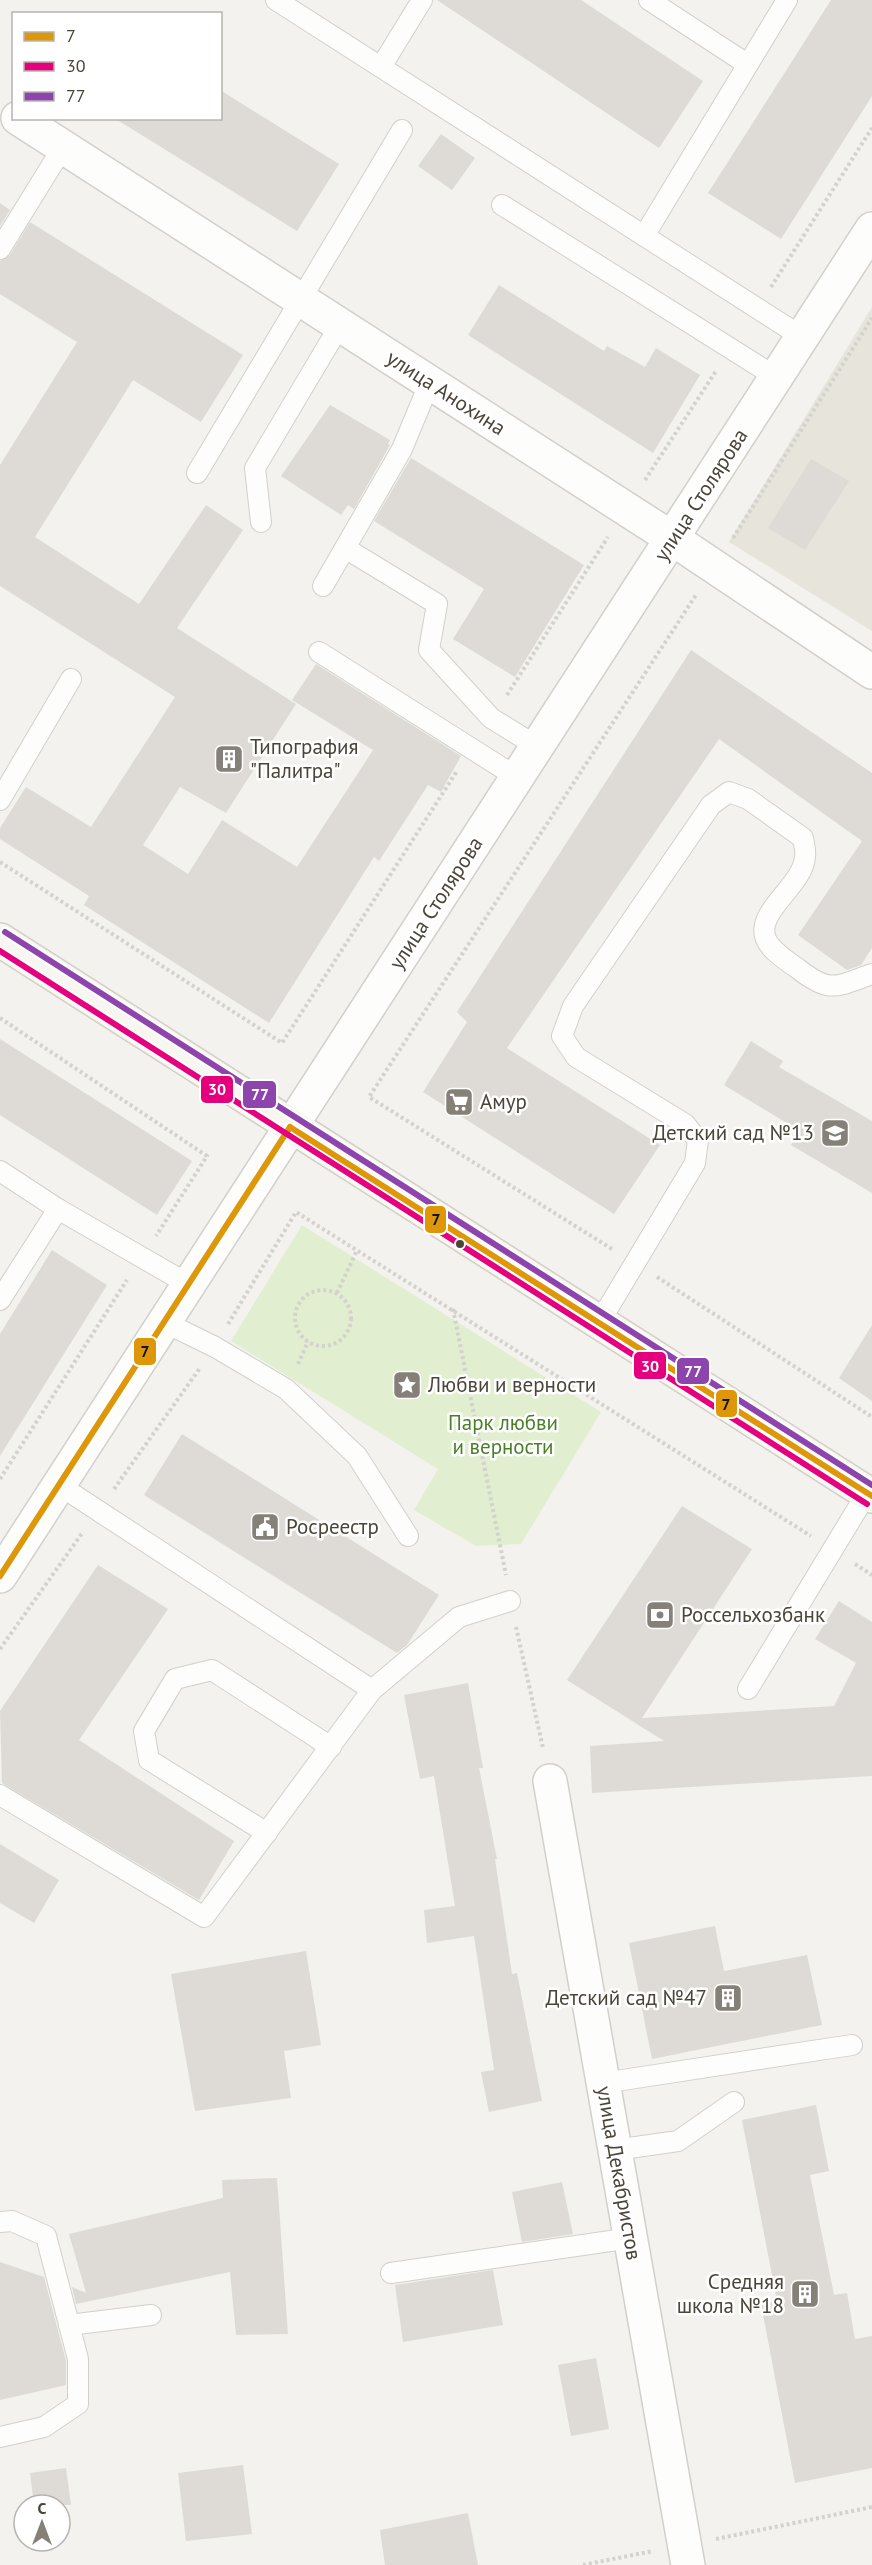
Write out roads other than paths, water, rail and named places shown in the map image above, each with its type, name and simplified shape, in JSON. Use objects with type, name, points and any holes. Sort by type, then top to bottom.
[{"type":"main road","points":[[0,940],[869,1495]]},
{"type":"street","name":"улица Анохина","points":[[21,120],[673,539],[872,672]]},
{"type":"street","name":"улица Столярова","points":[[0,1576],[872,229]]},
{"type":"street","name":"улица Декабристов","points":[[550,1781],[687,2555]]},
{"type":"lane","points":[[276,0],[802,337]]},
{"type":"lane","points":[[381,67],[422,0]]},
{"type":"lane","points":[[649,0],[747,64]]},
{"type":"lane","points":[[644,236],[787,0]]},
{"type":"lane","points":[[197,473],[402,130]]},
{"type":"lane","points":[[0,249],[63,147]]},
{"type":"lane","points":[[502,205],[729,350],[776,377]]},
{"type":"lane","points":[[261,522],[255,468],[340,325]]},
{"type":"lane","points":[[323,586],[402,449],[430,382]]},
{"type":"lane","points":[[345,548],[437,604],[429,650],[491,718],[538,747]]},
{"type":"lane","points":[[319,652],[518,778]]},
{"type":"lane","points":[[0,800],[71,679]]},
{"type":"lane","points":[[599,1323],[695,1163],[698,1140],[685,1124],[576,1057],[561,1036],[573,1006],[711,805],[729,792],[748,799],[803,838],[805,858],[802,866],[795,880],[765,921],[765,938],[778,954],[818,984],[835,987],[872,974]]},
{"type":"lane","points":[[0,1171],[58,1209],[188,1284]]},
{"type":"lane","points":[[0,1300],[58,1209]]},
{"type":"lane","points":[[164,1322],[215,1347],[286,1389],[357,1456],[408,1536]]},
{"type":"lane","points":[[59,1485],[372,1690]]},
{"type":"lane","points":[[748,1689],[832,1550],[869,1495]]},
{"type":"lane","points":[[0,1796],[204,1917],[372,1690],[459,1617],[510,1601]]},
{"type":"lane","points":[[267,1833],[149,1760],[144,1731],[175,1679],[212,1670],[331,1747]]},
{"type":"lane","points":[[603,2083],[852,2044]]},
{"type":"lane","points":[[615,2150],[678,2141],[734,2102]]},
{"type":"lane","points":[[0,2222],[12,2221],[46,2236],[78,2360],[78,2404],[44,2427],[0,2437]]},
{"type":"lane","points":[[392,2273],[631,2238]]},
{"type":"lane","points":[[69,2325],[151,2314]]},
{"type":"place","name":"Типография \"Палитра\"","points":[[229,759]]},
{"type":"place","name":"Амур","points":[[459,1102]]},
{"type":"place","name":"Детский сад №13","points":[[835,1133]]},
{"type":"place","name":"Любви и верности","points":[[407,1385]]},
{"type":"place","name":"Росреестр","points":[[265,1527]]},
{"type":"place","name":"Россельхозбанк","points":[[660,1615]]},
{"type":"place","name":"Детский сад №47","points":[[728,1998]]},
{"type":"place","name":"Средняя школа №18","points":[[805,2294]]},
{"type":"park label","name":"Парк любви и верности","points":[[503,1435]]}]
